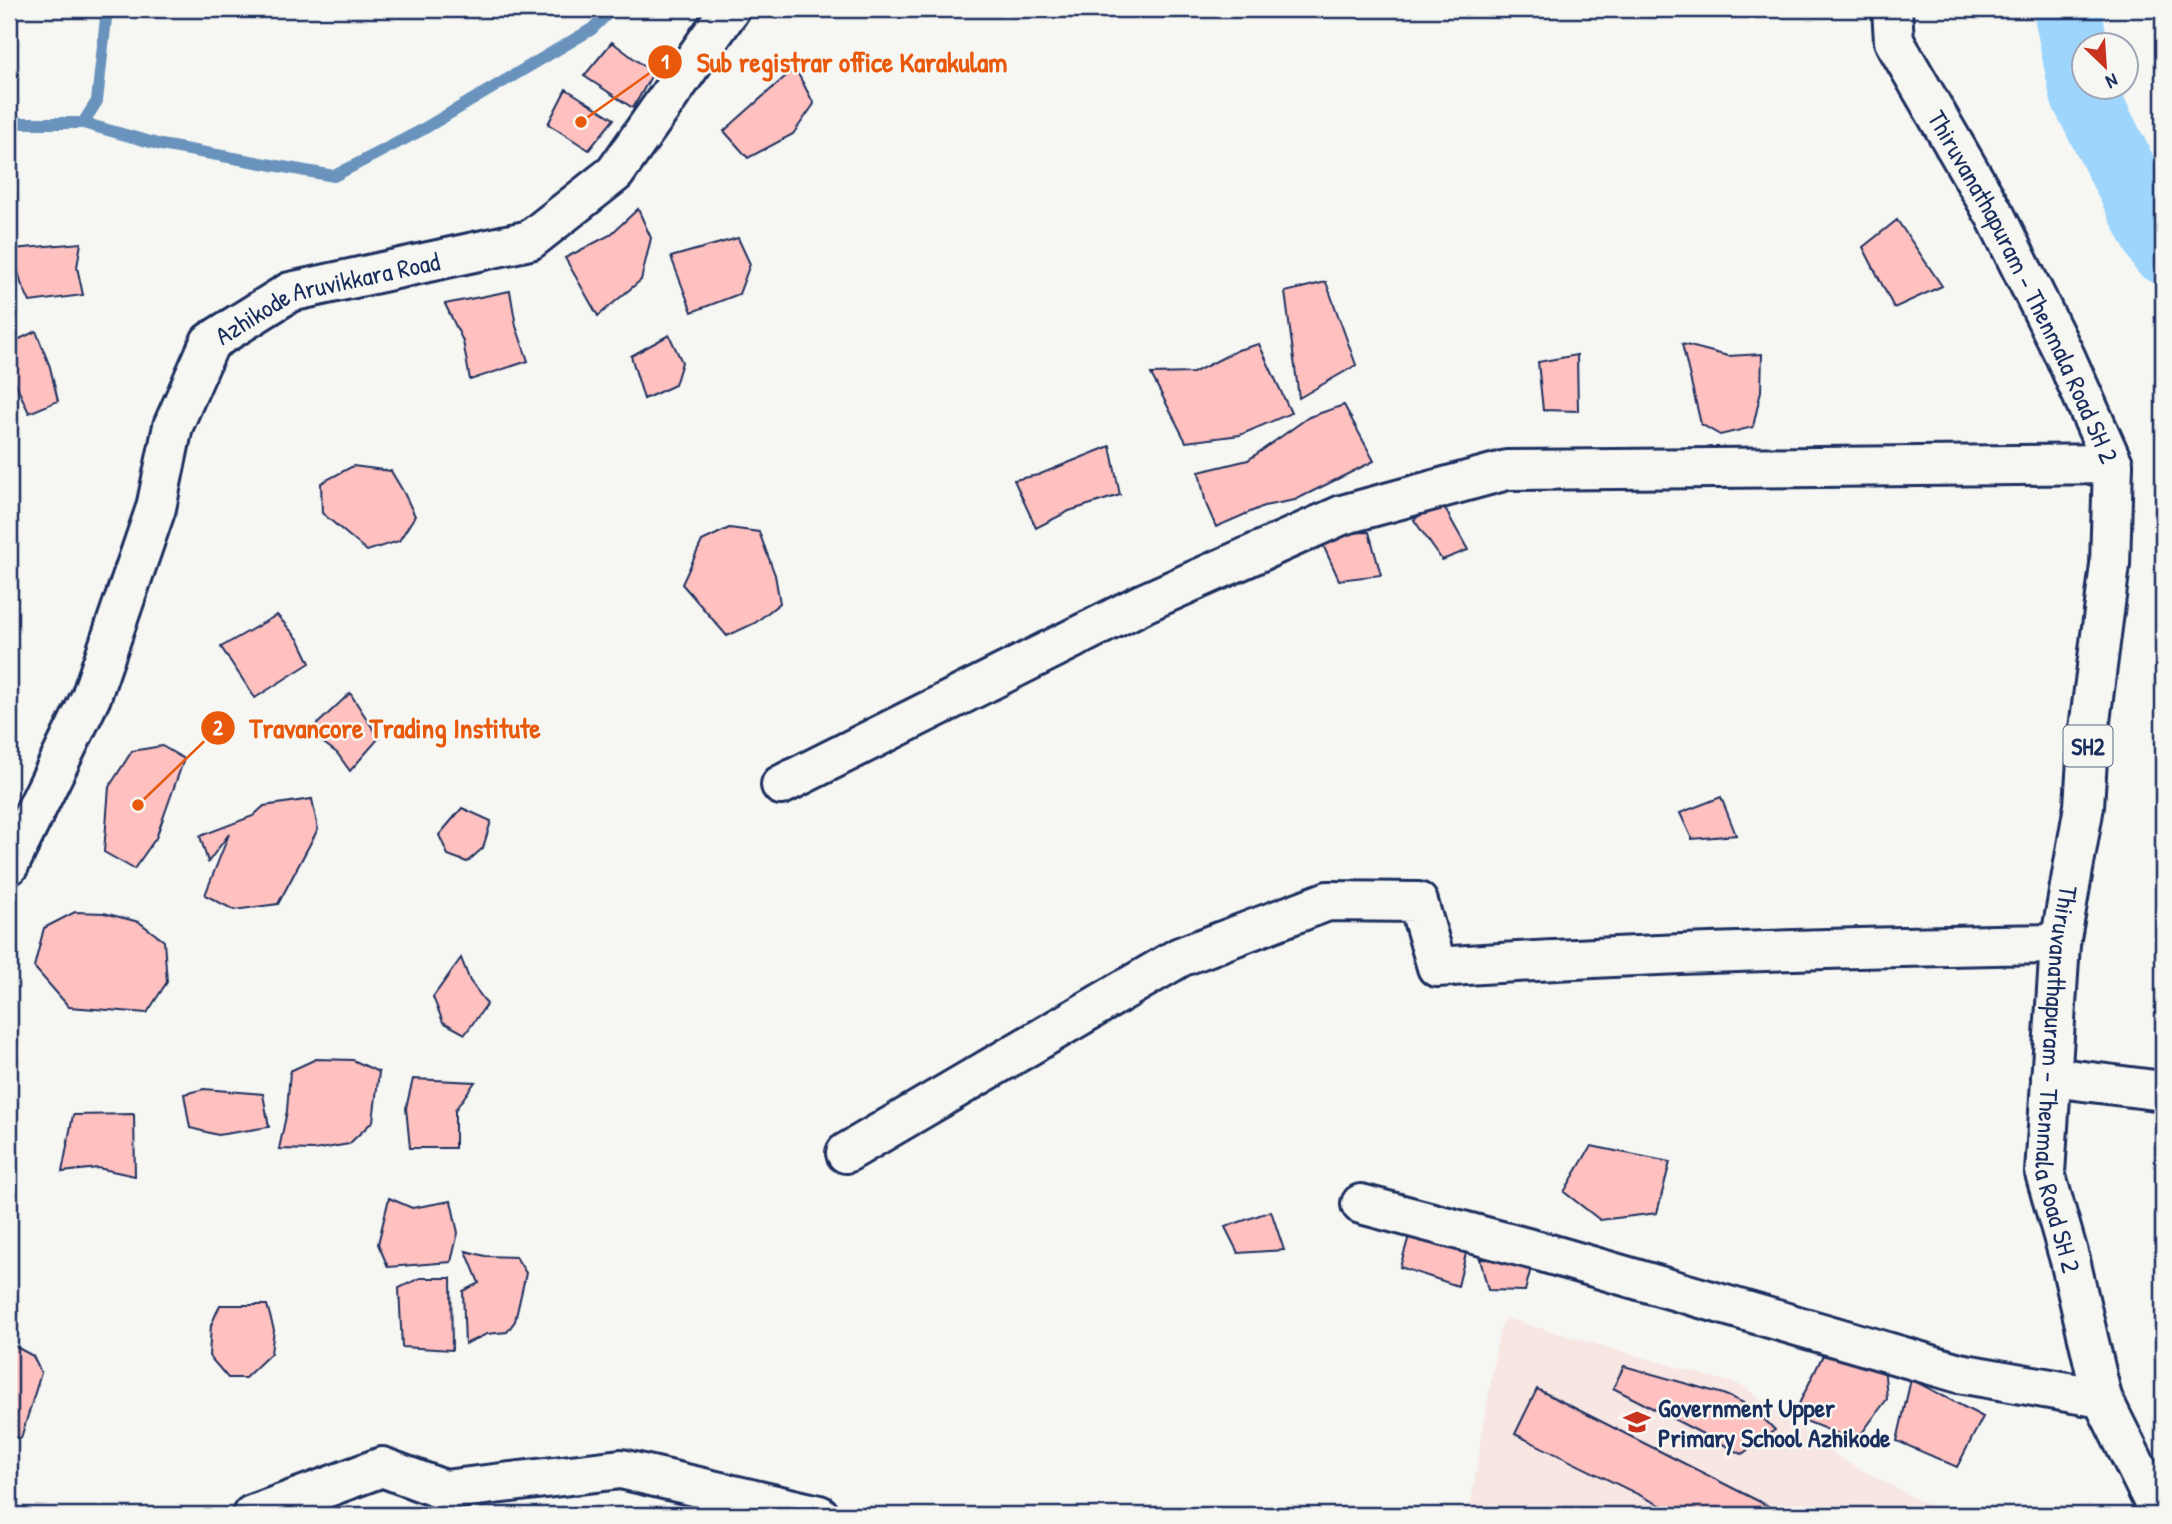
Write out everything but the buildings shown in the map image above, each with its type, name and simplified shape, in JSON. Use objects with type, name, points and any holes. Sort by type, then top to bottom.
[{"type":"street","name":"Azhikode Aruvikkara Road","points":[[9,865],[91,697],[156,508],[173,426],[210,342],[290,292],[530,240],[615,173],[730,9]]},
{"type":"street","name":"Thiruvanathapuram - Thenmala Road SH 2","points":[[1892,9],[1894,41],[1996,217],[2065,356],[2113,464],[2110,565],[2089,729],[2084,806],[2060,944],[2045,1173],[2070,1260],[2102,1398],[2160,1515]]},
{"type":"street","points":[[781,785],[1144,603],[1342,515],[1507,470],[2113,464]]},
{"type":"street","points":[[846,1153],[1180,957],[1328,901],[1418,902],[1437,967],[1619,955],[1775,949],[2060,944]]},
{"type":"street","points":[[2051,1077],[2163,1091]]},
{"type":"street","points":[[1361,1204],[1546,1253],[1959,1373],[2102,1398]]},
{"type":"street","points":[[252,1515],[382,1467],[444,1490],[621,1469],[819,1515]]},
{"type":"shaded area","name":"Government Upper Primary School Azhikode","points":[[1505,1318],[1743,1386],[1839,1458],[1947,1515],[1495,1515],[1470,1509],[1499,1332]]},
{"type":"waterway","points":[[107,9],[97,101],[83,123],[161,145],[334,176],[420,131],[592,29],[612,9]]},
{"type":"waterway","points":[[2067,9],[2084,94],[2163,250]]},
{"type":"waterway","points":[[9,123],[83,123]]},
{"type":"place","name":"Sub registrar office Karakulam","points":[[581,122]]},
{"type":"place","name":"Travancore Trading Institute","points":[[138,805]]},
{"type":"place","name":"Government Upper Primary School Azhikode","points":[[1637,1422]]}]
